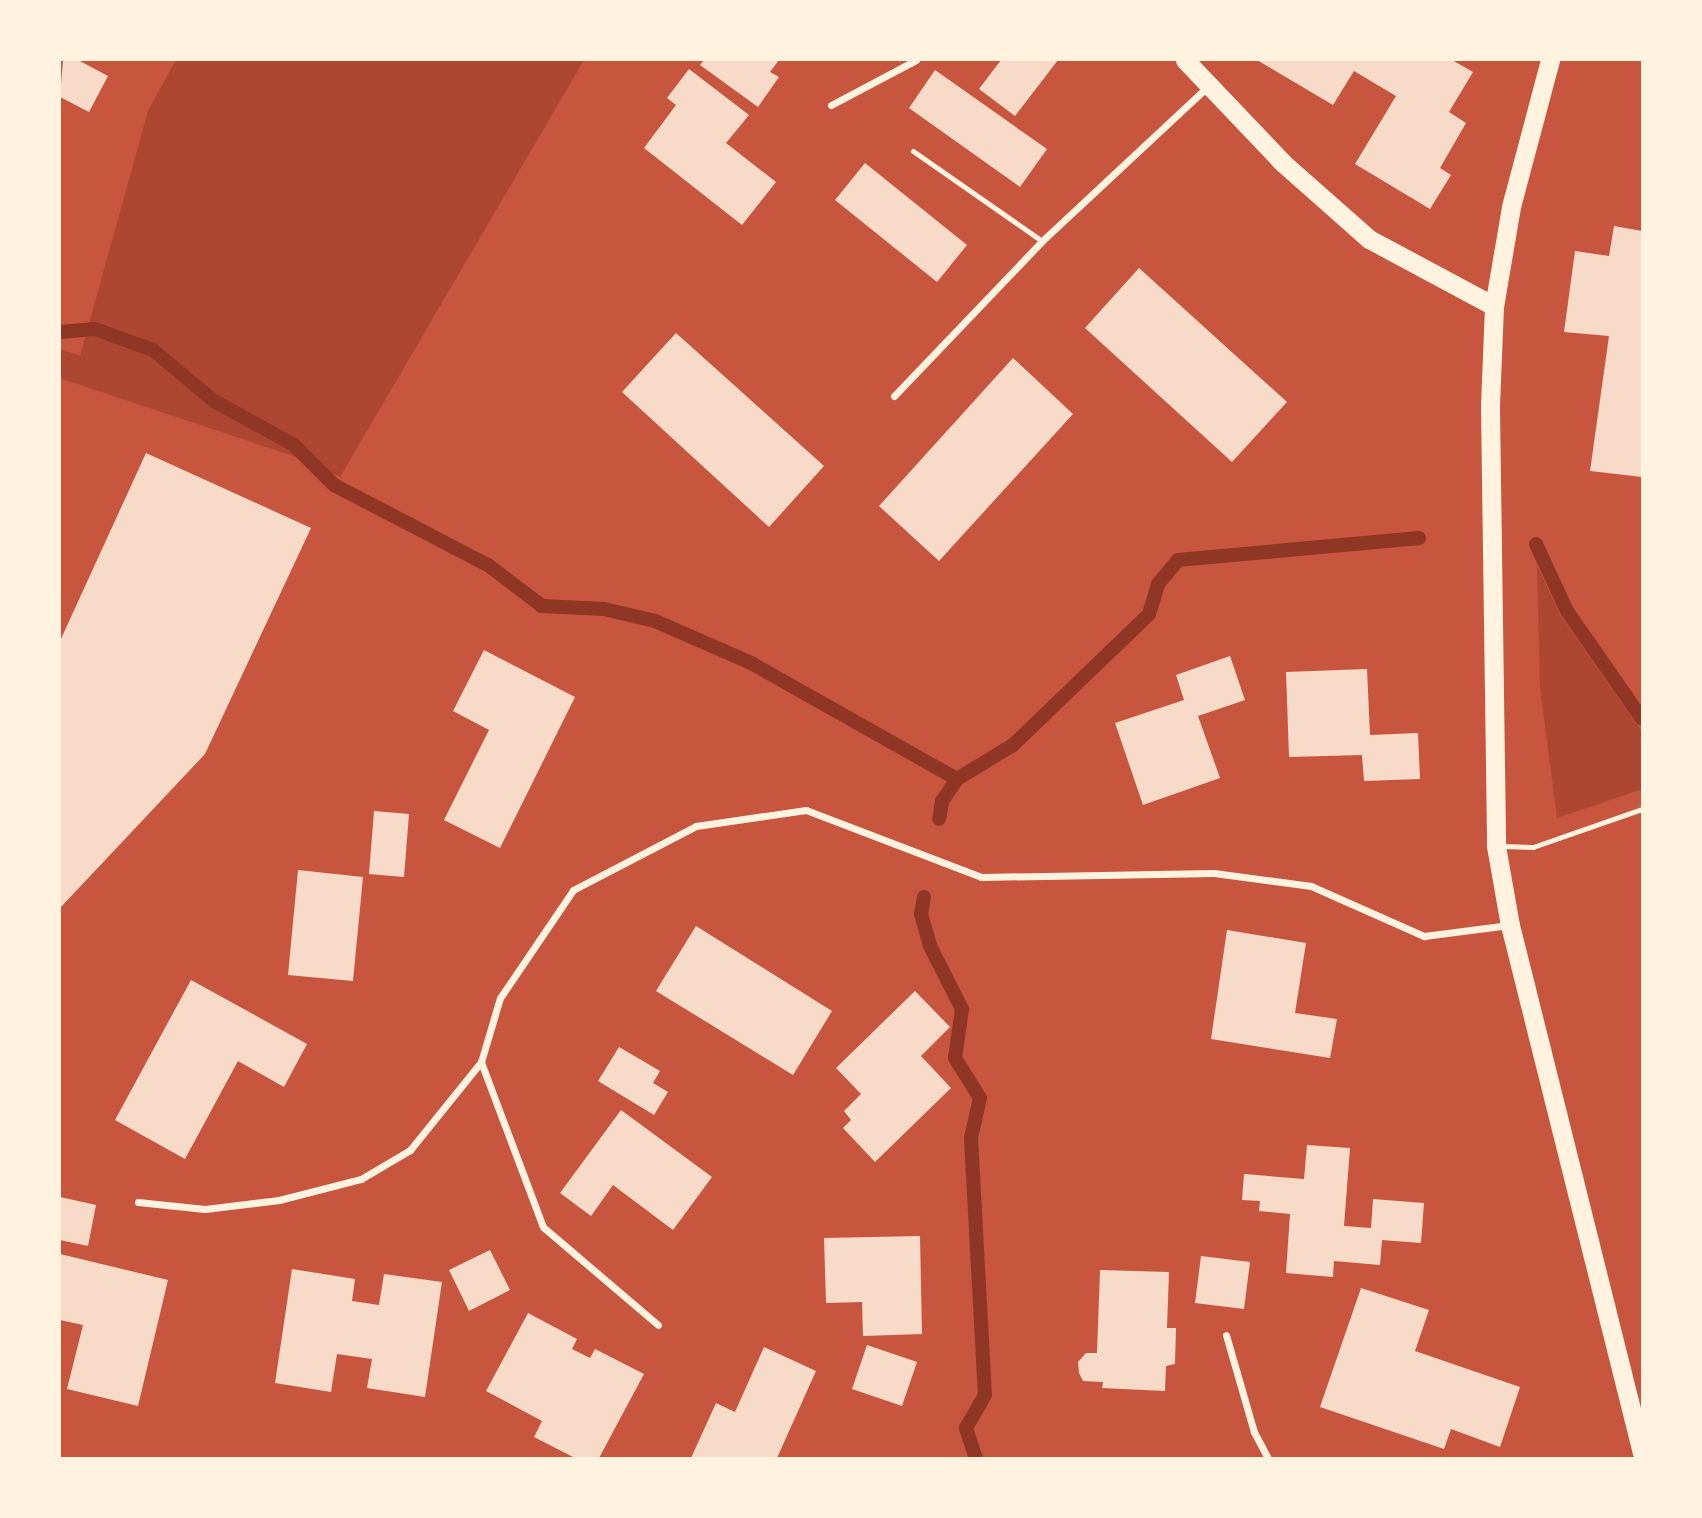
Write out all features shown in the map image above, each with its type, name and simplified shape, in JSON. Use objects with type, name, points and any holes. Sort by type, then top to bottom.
[{"type":"highway","points":[[1185,60],[1283,163],[1369,239],[1494,306]]},
{"type":"highway","points":[[1549,60],[1511,207],[1494,306],[1490,421],[1496,846],[1510,925],[1643,1453]]},
{"type":"street","points":[[831,105],[916,60]]},
{"type":"street","points":[[894,396],[1042,242],[1208,86]]},
{"type":"street","points":[[138,1202],[205,1209],[279,1200],[361,1179],[410,1150],[481,1062],[500,998],[573,890],[696,826],[806,810],[981,877],[1214,873],[1311,887],[1424,936],[1510,925]]},
{"type":"street","points":[[481,1062],[543,1227],[658,1325]]},
{"type":"street","points":[[1226,1335],[1254,1433],[1268,1458]]},
{"type":"lane","points":[[913,151],[1042,242]]},
{"type":"lane","points":[[1496,846],[1533,847],[1643,809]]},
{"type":"shaded area","points":[[176,60],[584,60],[340,477],[299,458],[60,378],[60,349],[80,356],[148,111]]},
{"type":"shaded area","points":[[1537,566],[1561,616],[1642,732],[1642,789],[1557,818],[1540,687]]},
{"type":"building","points":[[63,60],[78,60],[108,76],[89,112],[60,97]]},
{"type":"building","points":[[704,60],[779,60],[770,72],[779,77],[758,107],[700,65]]},
{"type":"building","points":[[1001,60],[1058,60],[1015,116],[979,89]]},
{"type":"building","points":[[1257,60],[1452,60],[1473,72],[1449,112],[1466,123],[1440,168],[1451,175],[1430,209],[1355,164],[1396,96],[1354,71],[1333,105]]},
{"type":"building","points":[[689,69],[749,115],[726,143],[776,182],[742,225],[644,148],[676,105],[667,98]]},
{"type":"building","points":[[935,70],[1047,149],[1020,187],[909,108]]},
{"type":"building","points":[[865,163],[967,245],[937,282],[835,200]]},
{"type":"building","points":[[1614,226],[1642,231],[1642,477],[1590,471],[1609,336],[1564,332],[1575,251],[1609,256]]},
{"type":"building","points":[[1139,268],[1287,402],[1232,462],[1085,328]]},
{"type":"building","points":[[676,333],[824,466],[769,527],[622,392]]},
{"type":"building","points":[[1013,358],[1073,414],[939,561],[879,506]]},
{"type":"building","points":[[146,453],[311,528],[205,754],[60,908],[60,641]]},
{"type":"building","points":[[484,650],[575,697],[500,848],[444,820],[489,730],[453,711]]},
{"type":"building","points":[[1230,656],[1245,700],[1198,716],[1220,778],[1143,805],[1115,723],[1184,700],[1176,675]]},
{"type":"building","points":[[1367,669],[1370,735],[1418,733],[1420,779],[1364,781],[1362,755],[1289,757],[1286,672]]},
{"type":"building","points":[[374,811],[409,814],[404,877],[369,874]]},
{"type":"building","points":[[298,870],[363,877],[353,981],[288,975]]},
{"type":"building","points":[[696,926],[832,1011],[793,1075],[656,991]]},
{"type":"building","points":[[1227,930],[1306,943],[1295,1013],[1337,1019],[1330,1058],[1211,1039]]},
{"type":"building","points":[[191,980],[307,1044],[284,1087],[238,1061],[185,1159],[115,1120]]},
{"type":"building","points":[[915,991],[950,1027],[921,1056],[951,1088],[875,1162],[843,1128],[851,1120],[844,1111],[861,1094],[836,1068]]},
{"type":"building","points":[[619,1047],[660,1071],[653,1083],[668,1092],[654,1115],[598,1081]]},
{"type":"building","points":[[621,1110],[712,1177],[673,1230],[613,1185],[591,1216],[560,1193]]},
{"type":"building","points":[[1307,1145],[1350,1148],[1344,1226],[1371,1228],[1373,1199],[1424,1203],[1421,1243],[1382,1240],[1380,1265],[1334,1261],[1333,1277],[1286,1273],[1290,1214],[1259,1211],[1260,1201],[1242,1200],[1244,1174],[1304,1179]]},
{"type":"building","points":[[60,1197],[96,1205],[88,1246],[60,1240]]},
{"type":"building","points":[[920,1236],[922,1334],[863,1336],[862,1302],[826,1303],[824,1238]]},
{"type":"building","points":[[490,1250],[510,1290],[469,1311],[449,1270]]},
{"type":"building","points":[[60,1254],[168,1280],[138,1406],[67,1389],[83,1325],[60,1320]]},
{"type":"building","points":[[1201,1256],[1250,1262],[1244,1309],[1195,1303]]},
{"type":"building","points":[[292,1269],[355,1279],[352,1301],[379,1305],[384,1274],[442,1282],[425,1397],[367,1388],[372,1359],[337,1354],[331,1392],[275,1383]]},
{"type":"building","points":[[1100,1270],[1169,1272],[1167,1328],[1176,1328],[1175,1364],[1166,1366],[1165,1391],[1102,1388],[1103,1382],[1083,1381],[1078,1362],[1086,1353],[1097,1353]]},
{"type":"building","points":[[1361,1288],[1429,1310],[1415,1351],[1520,1387],[1500,1447],[1451,1429],[1444,1449],[1320,1407]]},
{"type":"building","points":[[528,1313],[577,1339],[572,1349],[590,1358],[595,1349],[644,1374],[599,1458],[575,1458],[534,1437],[542,1421],[486,1391]]},
{"type":"building","points":[[867,1345],[917,1362],[902,1406],[852,1389]]},
{"type":"building","points":[[764,1347],[816,1371],[777,1458],[691,1458],[716,1403],[735,1412]]},
{"type":"waterway","points":[[60,332],[95,329],[153,350],[214,401],[294,445],[334,485],[488,565],[542,606],[604,609],[655,621],[751,663],[957,779],[942,801],[939,819]]},
{"type":"waterway","points":[[957,779],[1013,745],[1149,614],[1158,584],[1178,560],[1419,538]]},
{"type":"waterway","points":[[1536,544],[1567,611],[1642,719]]},
{"type":"waterway","points":[[924,897],[921,914],[930,946],[962,1009],[955,1058],[980,1098],[971,1138],[985,1395],[966,1428],[976,1458]]}]
